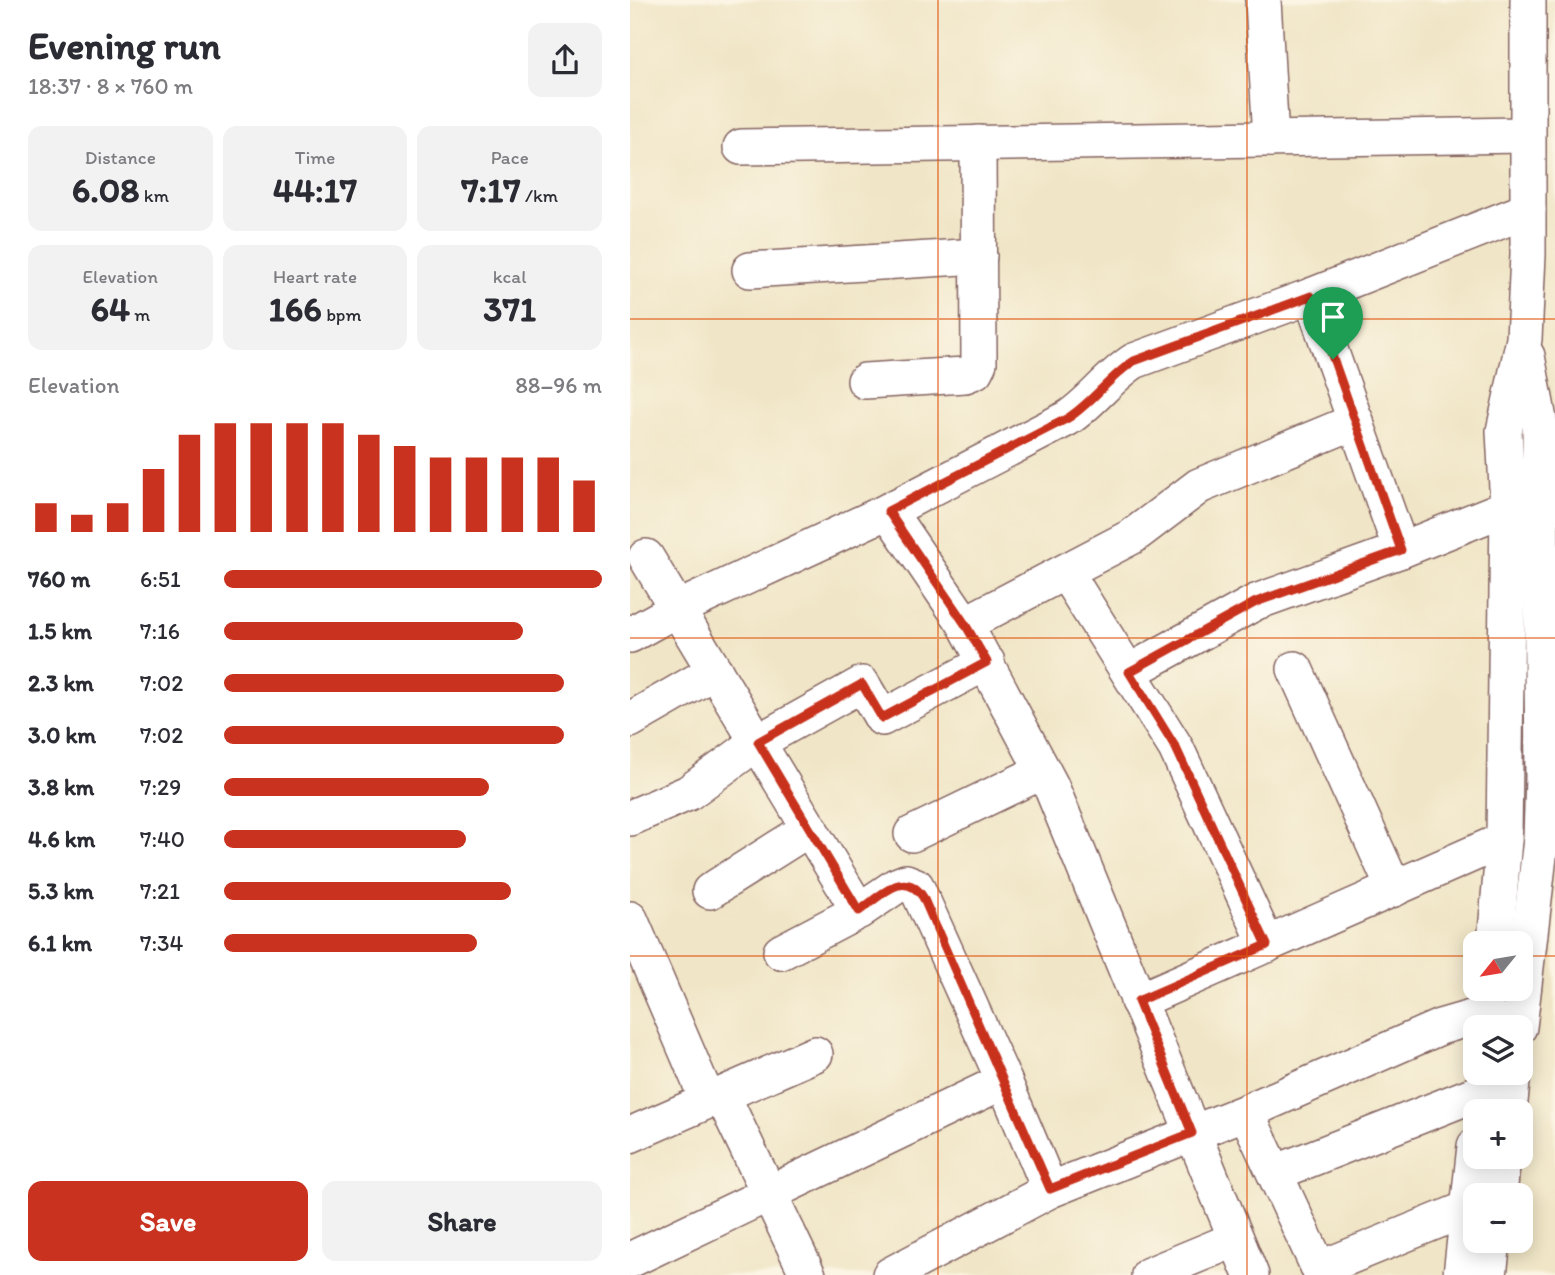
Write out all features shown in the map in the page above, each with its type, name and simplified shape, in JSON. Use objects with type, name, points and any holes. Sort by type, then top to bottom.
[{"type":"street","points":[[1263,0],[1271,139]]},
{"type":"street","points":[[1496,931],[1504,840],[1508,507],[1504,431],[1541,251],[1528,210],[1528,0]]},
{"type":"street","points":[[741,147],[1526,135]]},
{"type":"street","points":[[865,381],[965,375],[975,371],[979,363],[978,143]]},
{"type":"street","points":[[630,635],[677,609],[888,511],[1068,418],[1082,409],[1121,369],[1134,361],[1311,296],[1528,210]]},
{"type":"street","points":[[750,270],[979,256]]},
{"type":"street","points":[[1311,296],[1401,550]]},
{"type":"street","points":[[890,1275],[1050,1189],[1246,1112],[1440,1027],[1496,1014],[1545,881],[1541,839],[1548,424],[1524,339]]},
{"type":"street","points":[[965,624],[1133,536],[1199,486],[1356,421]]},
{"type":"street","points":[[1504,431],[1548,424]]},
{"type":"street","points":[[1508,507],[1548,534]]},
{"type":"street","points":[[1129,672],[1256,602],[1401,550],[1508,507]]},
{"type":"street","points":[[888,511],[965,624],[1051,786],[1251,1275]]},
{"type":"street","points":[[646,557],[859,911]]},
{"type":"street","points":[[1066,573],[1176,748],[1267,945]]},
{"type":"street","points":[[630,818],[688,793],[758,742],[862,684],[882,718],[987,662]]},
{"type":"street","points":[[1295,669],[1394,889]]},
{"type":"street","points":[[630,720],[715,671]]},
{"type":"street","points":[[912,834],[1043,771]]},
{"type":"street","points":[[710,891],[810,828]]},
{"type":"street","points":[[1138,1001],[1504,840]]},
{"type":"street","points":[[1499,900],[1545,881]]},
{"type":"street","points":[[781,952],[859,911],[896,886],[906,882],[916,886],[1050,1189]]},
{"type":"street","points":[[630,919],[715,1098],[769,1193],[808,1275]]},
{"type":"street","points":[[630,1135],[815,1054]]},
{"type":"street","points":[[630,1260],[1004,1081]]},
{"type":"street","points":[[1275,1173],[1480,1092]]},
{"type":"street","points":[[1246,1112],[1320,1272],[1463,1210]]},
{"type":"street","points":[[1149,1275],[1236,1239]]},
{"type":"street","points":[[1461,1275],[1468,1253]]},
{"type":"street","points":[[1489,1275],[1492,1253]]},
{"type":"route","points":[[1311,296],[1333,359],[1401,550],[1256,602],[1129,672],[1176,748],[1267,945],[1138,1001],[1192,1133],[1050,1189],[916,886],[906,882],[896,886],[859,911],[758,742],[862,684],[882,718],[987,662],[965,624],[888,511],[1068,418],[1082,409],[1121,369],[1134,361],[1311,296]]}]
